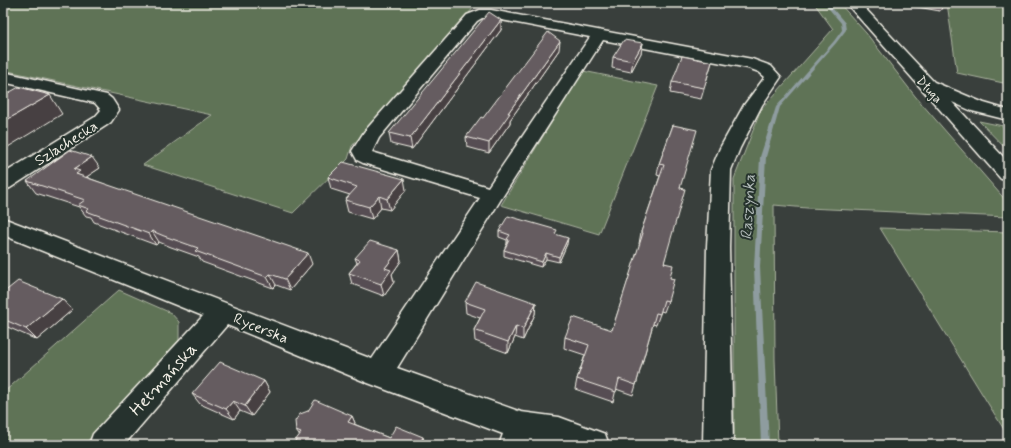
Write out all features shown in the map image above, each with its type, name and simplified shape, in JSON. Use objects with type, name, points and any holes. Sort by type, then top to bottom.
[{"type":"street","name":"Długa","points":[[853,3],[1008,174]]},
{"type":"street","points":[[492,195],[370,159],[364,156],[362,151],[371,136],[472,18],[476,16],[491,14],[752,64],[765,69],[771,74],[773,77],[753,105],[730,148],[721,170],[718,247],[718,439]]},
{"type":"street","points":[[378,374],[492,195],[598,34]]},
{"type":"street","name":"Szlachecka","points":[[3,76],[101,99],[106,103],[110,110],[101,121],[3,183]]},
{"type":"street","points":[[925,83],[978,107],[1008,115]]},
{"type":"street","points":[[29,98],[49,87]]},
{"type":"street","name":"Rycerska","points":[[3,226],[378,374],[518,435],[560,432],[594,445]]},
{"type":"street","name":"Hetmańska","points":[[104,445],[222,313]]},
{"type":"green space","points":[[3,3],[458,3],[475,6],[352,146],[348,159],[293,213],[143,165],[212,115],[3,70]]},
{"type":"green space","points":[[814,3],[839,3],[866,33],[915,96],[1008,203],[1008,217],[807,208],[774,205],[775,359],[778,445],[734,445],[734,179],[761,110],[833,29]]},
{"type":"green space","points":[[947,3],[1008,3],[1008,84],[957,73]]},
{"type":"green space","points":[[583,71],[658,86],[599,234],[501,205]]},
{"type":"green space","points":[[979,121],[1008,127],[1008,151]]},
{"type":"green space","points":[[880,228],[1008,232],[1008,436]]},
{"type":"green space","points":[[119,290],[171,313],[179,322],[179,340],[84,445],[17,445],[3,438],[3,393]]},
{"type":"building","points":[[928,3],[942,3],[943,6]]},
{"type":"building","points":[[489,12],[501,20],[410,138],[389,133]]},
{"type":"building","points":[[548,32],[560,41],[508,113],[510,113],[489,143],[466,137],[481,117],[483,118]]},
{"type":"building","points":[[624,40],[643,43],[633,61],[613,57]]},
{"type":"building","points":[[682,56],[712,62],[704,88],[672,82]]},
{"type":"building","points":[[19,87],[50,95],[3,122],[3,96]]},
{"type":"building","points":[[673,125],[697,130],[680,188],[685,189],[664,263],[673,265],[670,278],[674,279],[668,301],[664,300],[660,314],[656,313],[636,385],[619,379],[616,392],[577,379],[589,345],[565,337],[573,317],[612,330],[643,233],[641,232],[664,165],[659,164]]},
{"type":"building","points":[[70,150],[92,157],[74,169],[80,171],[76,174],[308,253],[285,279],[270,274],[267,277],[195,251],[198,248],[152,231],[149,234],[86,211],[89,209],[78,205],[85,200],[27,181]]},
{"type":"building","points":[[343,162],[404,179],[387,199],[379,196],[369,207],[345,200],[357,187],[328,177]]},
{"type":"building","points":[[508,216],[557,230],[555,234],[568,238],[559,257],[546,253],[542,262],[504,250],[509,240],[507,239],[510,235],[499,231]]},
{"type":"building","points":[[370,241],[399,250],[385,268],[391,270],[381,284],[349,273],[360,260],[355,258]]},
{"type":"building","points":[[18,281],[62,299],[26,329],[3,319],[3,293]]},
{"type":"building","points":[[476,282],[536,303],[523,329],[516,326],[508,342],[474,330],[485,309],[465,302]]},
{"type":"building","points":[[220,362],[264,381],[245,406],[233,401],[226,409],[192,394]]},
{"type":"building","points":[[315,400],[352,416],[348,422],[389,438],[396,426],[423,437],[419,445],[292,445],[301,433],[296,431],[295,421],[300,414],[308,411]]},
{"type":"waterway","name":"Raszynka","points":[[765,445],[757,267],[763,157],[778,107],[844,30],[843,23],[826,3]]}]
